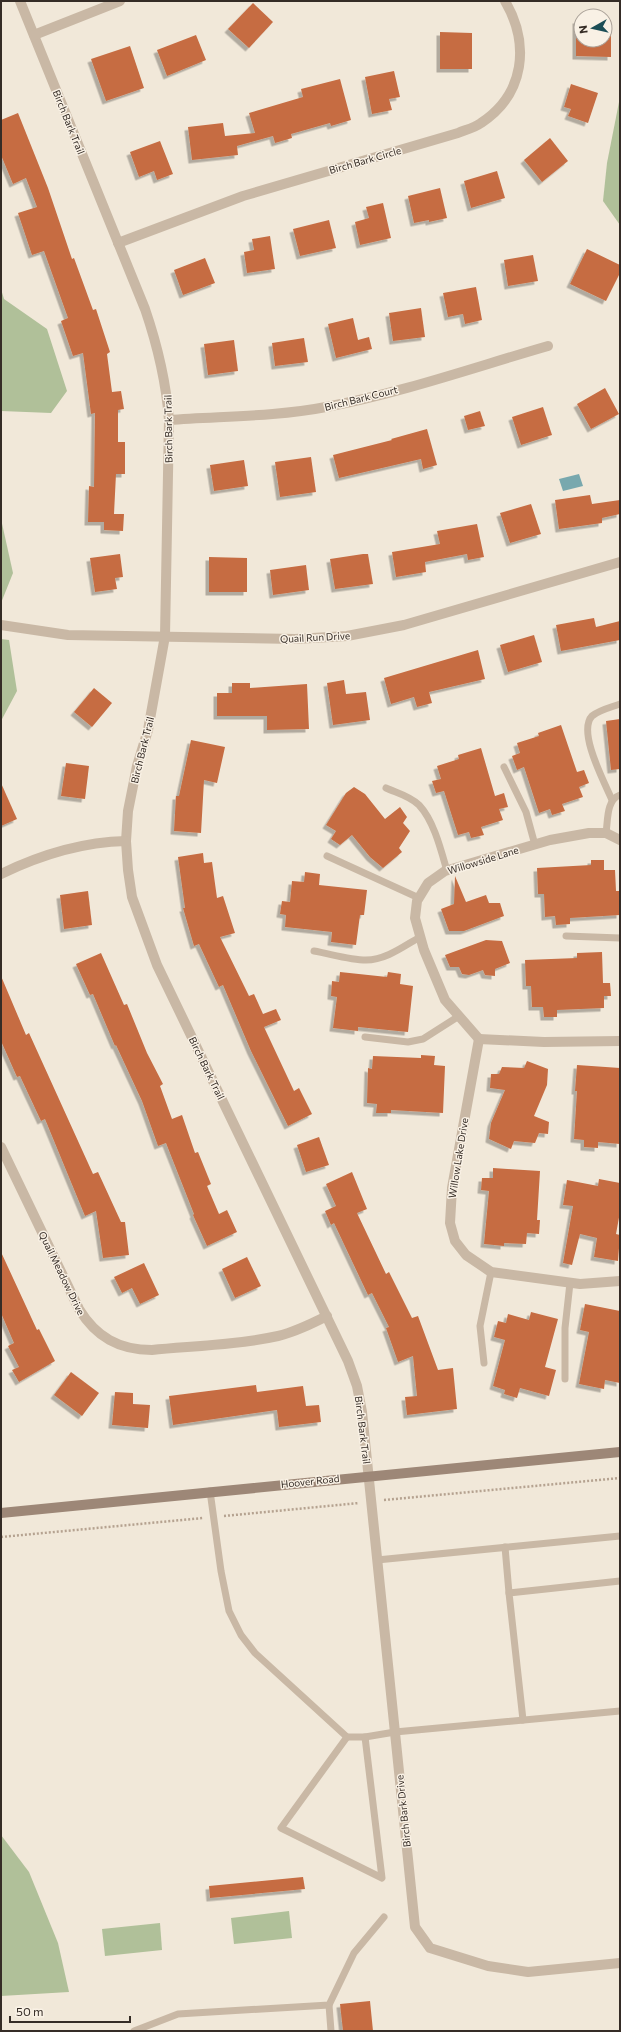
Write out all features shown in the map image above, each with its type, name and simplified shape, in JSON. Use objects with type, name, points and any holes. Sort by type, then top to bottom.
[{"type":"main road","name":"Hoover Road","points":[[1,1513],[620,1452]]},
{"type":"street","name":"Birch Bark Trail","points":[[20,1],[145,309],[158,346],[166,385],[170,420],[166,636],[148,730],[137,766],[128,811],[126,841],[132,897],[158,965],[348,1362],[357,1386],[362,1412],[368,1476]]},
{"type":"street","points":[[34,35],[120,1]]},
{"type":"street","name":"Birch Bark Circle","points":[[118,243],[243,196],[458,133],[480,124],[500,108],[512,88],[520,64],[520,42],[515,18],[505,1]]},
{"type":"street","name":"Birch Bark Court","points":[[170,420],[325,408],[364,399],[548,346]]},
{"type":"street","name":"Quail Run Drive","points":[[1,625],[22,630],[68,635],[296,639],[347,636],[404,625],[620,562]]},
{"type":"street","name":"Willowside Lane","points":[[479,1039],[445,1000],[420,937],[415,918],[418,898],[428,883],[447,871],[536,845],[590,834],[606,834],[620,840]]},
{"type":"street","points":[[1,874],[30,860],[100,842],[126,841]]},
{"type":"street","points":[[479,1039],[544,1042],[620,1041]]},
{"type":"street","name":"Willow Lake Drive","points":[[479,1039],[452,1188],[450,1223],[455,1241],[466,1255],[491,1272],[580,1284],[620,1282]]},
{"type":"street","name":"Quail Meadow Drive","points":[[1,1147],[79,1309],[87,1322],[110,1342],[137,1350],[152,1350],[257,1340],[279,1336],[327,1316]]},
{"type":"street","name":"Birch Bark Drive","points":[[368,1476],[415,1927],[430,1948],[488,1966],[528,1972],[620,1963]]},
{"type":"lane","points":[[606,834],[612,800],[589,744],[588,725],[592,717],[620,704]]},
{"type":"lane","points":[[504,767],[526,812],[536,845]]},
{"type":"lane","points":[[386,788],[408,797],[420,806],[435,831],[447,871]]},
{"type":"lane","points":[[612,800],[620,795]]},
{"type":"lane","points":[[327,856],[418,898]]},
{"type":"lane","points":[[566,936],[620,938]]},
{"type":"lane","points":[[314,951],[366,960],[380,958],[395,952],[420,937]]},
{"type":"lane","points":[[365,1038],[408,1042],[424,1039],[459,1016]]},
{"type":"lane","points":[[484,1363],[480,1326],[491,1272]]},
{"type":"lane","points":[[565,1379],[565,1328],[570,1283]]},
{"type":"lane","points":[[210,1492],[229,1611],[241,1635],[255,1653],[347,1737],[365,1737],[395,1732],[620,1711]]},
{"type":"lane","points":[[377,1560],[620,1536]]},
{"type":"lane","points":[[505,1547],[522,1720]]},
{"type":"lane","points":[[509,1593],[620,1581]]},
{"type":"lane","points":[[347,1737],[281,1828],[382,1878],[365,1737]]},
{"type":"lane","points":[[330,2031],[328,2005],[354,1953],[384,1917]]},
{"type":"lane","points":[[134,2031],[178,2014],[328,2005]]},
{"type":"path","points":[[1,1538],[620,1478]]},
{"type":"green space","points":[[620,97],[620,225],[603,201],[607,163]]},
{"type":"green space","points":[[1,289],[4,299],[47,329],[67,391],[51,413],[1,411]]},
{"type":"green space","points":[[1,519],[13,573],[1,603]]},
{"type":"green space","points":[[1,639],[9,640],[17,691],[1,721]]},
{"type":"green space","points":[[1,1835],[29,1872],[58,1943],[69,1992],[1,1996]]},
{"type":"green space","points":[[289,1911],[292,1938],[234,1944],[231,1918]]},
{"type":"green space","points":[[160,1923],[162,1950],[105,1956],[102,1929]]},
{"type":"water","points":[[579,474],[583,486],[563,491],[559,479]]},
{"type":"building","points":[[253,3],[273,22],[249,48],[228,29]]},
{"type":"building","points":[[440,32],[472,33],[472,69],[440,69]]},
{"type":"building","points":[[196,35],[206,60],[167,76],[157,50]]},
{"type":"building","points":[[130,46],[144,88],[106,101],[91,59]]},
{"type":"building","points":[[576,48],[611,48],[611,57],[576,56]]},
{"type":"building","points":[[394,71],[400,97],[389,99],[392,110],[372,114],[365,77]]},
{"type":"building","points":[[340,79],[351,120],[331,126],[330,123],[291,134],[292,138],[275,143],[273,136],[237,146],[238,155],[192,160],[188,127],[223,123],[225,136],[255,133],[249,113],[303,97],[301,89]]},
{"type":"building","points":[[571,84],[598,93],[588,123],[568,116],[571,109],[564,107]]},
{"type":"building","points":[[18,113],[48,188],[72,259],[74,258],[93,310],[96,309],[110,352],[107,354],[112,392],[121,391],[124,409],[118,410],[118,442],[125,442],[125,474],[116,474],[114,514],[124,514],[123,531],[104,530],[104,522],[88,522],[89,486],[94,487],[95,413],[91,414],[83,353],[73,356],[61,321],[68,318],[44,251],[32,255],[18,213],[37,207],[26,178],[13,184],[1,155],[1,120]]},
{"type":"building","points":[[550,138],[568,161],[542,182],[524,160]]},
{"type":"building","points":[[160,141],[173,174],[157,180],[154,171],[139,177],[130,152]]},
{"type":"building","points":[[497,171],[505,198],[471,208],[464,181]]},
{"type":"building","points":[[440,188],[447,218],[429,222],[429,220],[414,223],[408,196]]},
{"type":"building","points":[[383,203],[391,238],[360,245],[355,222],[369,218],[366,207]]},
{"type":"building","points":[[329,220],[336,248],[300,256],[293,229]]},
{"type":"building","points":[[270,236],[275,269],[247,273],[244,252],[254,250],[252,239]]},
{"type":"building","points":[[587,249],[620,265],[620,273],[606,301],[570,284]]},
{"type":"building","points":[[533,255],[538,281],[508,286],[504,260]]},
{"type":"building","points":[[205,258],[215,283],[183,295],[174,270]]},
{"type":"building","points":[[476,287],[482,320],[465,324],[463,314],[448,317],[443,293]]},
{"type":"building","points":[[421,308],[425,337],[393,341],[389,313]]},
{"type":"building","points":[[353,318],[358,340],[369,337],[372,349],[336,358],[328,324]]},
{"type":"building","points":[[304,338],[308,362],[275,366],[272,343]]},
{"type":"building","points":[[234,340],[238,371],[208,375],[204,344]]},
{"type":"building","points":[[605,388],[619,414],[591,429],[577,404]]},
{"type":"building","points":[[543,407],[552,435],[521,445],[512,417]]},
{"type":"building","points":[[480,411],[485,426],[468,430],[464,416]]},
{"type":"building","points":[[427,429],[437,465],[423,469],[421,459],[339,478],[333,455],[392,440],[391,439]]},
{"type":"building","points":[[311,457],[316,492],[280,497],[275,462]]},
{"type":"building","points":[[244,460],[248,486],[214,491],[210,465]]},
{"type":"building","points":[[590,495],[592,504],[620,500],[620,514],[602,518],[602,523],[559,529],[555,500]]},
{"type":"building","points":[[531,504],[541,534],[510,543],[500,513]]},
{"type":"building","points":[[477,524],[484,557],[468,560],[467,554],[425,562],[426,572],[396,577],[392,552],[440,544],[437,531]]},
{"type":"building","points":[[120,554],[123,577],[115,578],[117,589],[95,592],[90,558]]},
{"type":"building","points":[[368,554],[373,584],[335,589],[330,559]]},
{"type":"building","points":[[209,557],[247,558],[247,592],[209,592]]},
{"type":"building","points":[[306,565],[309,590],[273,595],[270,570]]},
{"type":"building","points":[[594,618],[596,627],[620,621],[620,640],[561,651],[556,625]]},
{"type":"building","points":[[534,635],[542,662],[508,672],[500,645]]},
{"type":"building","points":[[478,650],[485,679],[429,692],[432,703],[417,707],[414,697],[391,704],[384,678]]},
{"type":"building","points":[[344,680],[346,694],[366,692],[370,720],[333,725],[327,683]]},
{"type":"building","points":[[232,683],[250,683],[250,688],[307,684],[309,729],[267,730],[267,716],[217,716],[217,693],[232,693]]},
{"type":"building","points":[[94,688],[112,703],[92,727],[74,712]]},
{"type":"building","points":[[620,719],[620,769],[611,770],[606,721]]},
{"type":"building","points":[[561,725],[577,772],[584,770],[589,783],[579,787],[583,797],[562,804],[565,811],[552,815],[550,809],[539,813],[524,767],[517,770],[512,756],[520,753],[517,743],[539,736],[538,733]]},
{"type":"building","points":[[191,740],[225,747],[217,783],[204,780],[201,833],[174,831],[176,796],[179,796]]},
{"type":"building","points":[[481,748],[495,796],[504,793],[508,807],[499,809],[503,820],[481,827],[484,835],[471,838],[469,832],[458,835],[444,791],[436,793],[432,781],[441,779],[437,766],[459,759],[458,755]]},
{"type":"building","points":[[66,763],[89,766],[85,799],[61,796]]},
{"type":"building","points":[[1,783],[17,819],[1,826]]},
{"type":"building","points":[[354,787],[365,794],[385,819],[400,807],[407,817],[403,823],[410,831],[399,848],[402,852],[383,868],[370,857],[352,835],[340,845],[331,839],[336,831],[326,825],[346,793]]},
{"type":"building","points":[[203,853],[204,863],[212,862],[217,898],[223,896],[235,933],[220,937],[249,996],[254,994],[263,1014],[276,1009],[281,1020],[264,1027],[294,1091],[299,1088],[312,1114],[288,1126],[251,1051],[223,985],[219,987],[199,944],[194,946],[183,908],[185,908],[178,857]]},
{"type":"building","points":[[591,860],[604,860],[604,870],[615,870],[616,891],[620,891],[620,915],[570,918],[570,924],[556,925],[555,916],[545,917],[544,894],[538,894],[537,868],[591,865]]},
{"type":"building","points":[[305,872],[320,874],[319,885],[367,890],[364,915],[360,915],[356,945],[331,942],[332,932],[285,927],[286,915],[280,914],[282,901],[290,902],[292,881],[304,882]]},
{"type":"building","points":[[455,876],[466,902],[486,895],[489,903],[500,903],[504,916],[464,931],[449,931],[441,909],[454,904]]},
{"type":"building","points":[[88,891],[92,925],[64,929],[60,895]]},
{"type":"building","points":[[486,940],[502,941],[510,963],[495,969],[495,976],[485,975],[483,970],[469,975],[462,974],[459,967],[450,967],[445,955]]},
{"type":"building","points":[[602,952],[603,983],[610,983],[611,996],[604,996],[604,1008],[557,1010],[557,1017],[544,1017],[543,1007],[532,1007],[531,986],[526,986],[525,960],[577,958],[577,953]]},
{"type":"building","points":[[101,953],[124,1005],[127,1004],[147,1053],[163,1084],[160,1086],[172,1119],[182,1115],[195,1153],[198,1152],[211,1184],[207,1186],[219,1214],[227,1210],[237,1232],[207,1246],[193,1215],[194,1214],[166,1143],[158,1146],[142,1101],[116,1045],[115,1046],[93,994],[90,995],[76,964]]},
{"type":"building","points":[[340,972],[387,977],[388,972],[401,974],[400,984],[413,986],[408,1032],[358,1027],[358,1031],[333,1028],[337,997],[331,996],[332,981],[339,982]]},
{"type":"building","points":[[1,976],[26,1035],[29,1033],[93,1174],[98,1172],[121,1222],[125,1222],[129,1255],[103,1258],[96,1211],[85,1216],[45,1119],[41,1121],[20,1076],[17,1077],[1,1041]]},
{"type":"building","points":[[421,1055],[435,1056],[434,1065],[445,1066],[443,1113],[391,1110],[391,1113],[376,1113],[377,1104],[367,1103],[368,1068],[372,1069],[373,1056],[421,1058]]},
{"type":"building","points":[[527,1061],[548,1069],[547,1085],[534,1116],[549,1122],[548,1134],[539,1133],[535,1143],[514,1141],[511,1149],[489,1139],[491,1123],[505,1090],[490,1088],[491,1074],[499,1074],[502,1067],[524,1068]]},
{"type":"building","points":[[577,1065],[620,1068],[620,1144],[598,1142],[598,1148],[584,1147],[584,1140],[574,1139]]},
{"type":"building","points":[[319,1137],[329,1165],[306,1172],[297,1145]]},
{"type":"building","points":[[493,1168],[540,1171],[537,1220],[540,1220],[539,1234],[527,1233],[526,1244],[504,1243],[504,1246],[484,1244],[489,1191],[481,1190],[482,1178],[493,1178]]},
{"type":"building","points":[[352,1172],[367,1209],[357,1213],[386,1274],[389,1272],[412,1318],[418,1316],[438,1370],[453,1368],[457,1409],[407,1415],[405,1397],[417,1396],[413,1356],[398,1362],[386,1328],[389,1327],[372,1293],[368,1295],[334,1223],[331,1225],[325,1211],[336,1206],[326,1184]]},
{"type":"building","points":[[599,1179],[620,1183],[620,1212],[616,1234],[620,1235],[618,1261],[594,1257],[597,1238],[580,1234],[572,1265],[563,1263],[573,1206],[563,1205],[567,1180],[598,1186]]},
{"type":"building","points":[[1,1252],[37,1330],[39,1329],[55,1361],[19,1382],[12,1370],[19,1367],[8,1346],[14,1343],[1,1313]]},
{"type":"building","points":[[247,1257],[261,1286],[235,1298],[222,1269]]},
{"type":"building","points":[[144,1263],[159,1295],[140,1304],[132,1288],[122,1293],[114,1277]]},
{"type":"building","points":[[585,1304],[620,1311],[620,1383],[605,1380],[604,1389],[579,1384],[589,1332],[580,1330]]},
{"type":"building","points":[[531,1312],[558,1319],[545,1367],[556,1370],[549,1396],[520,1388],[517,1398],[504,1394],[505,1390],[493,1386],[505,1340],[494,1337],[498,1321],[506,1323],[508,1314],[529,1320]]},
{"type":"building","points":[[71,1372],[99,1393],[82,1416],[54,1395]]},
{"type":"building","points":[[256,1385],[257,1392],[303,1386],[306,1406],[319,1405],[321,1422],[279,1427],[277,1410],[173,1425],[169,1396]]},
{"type":"building","points":[[115,1392],[133,1393],[133,1404],[150,1405],[148,1428],[112,1425]]},
{"type":"building","points":[[303,1877],[305,1889],[210,1898],[209,1886]]},
{"type":"building","points":[[370,2001],[373,2031],[343,2031],[340,2004]]}]
